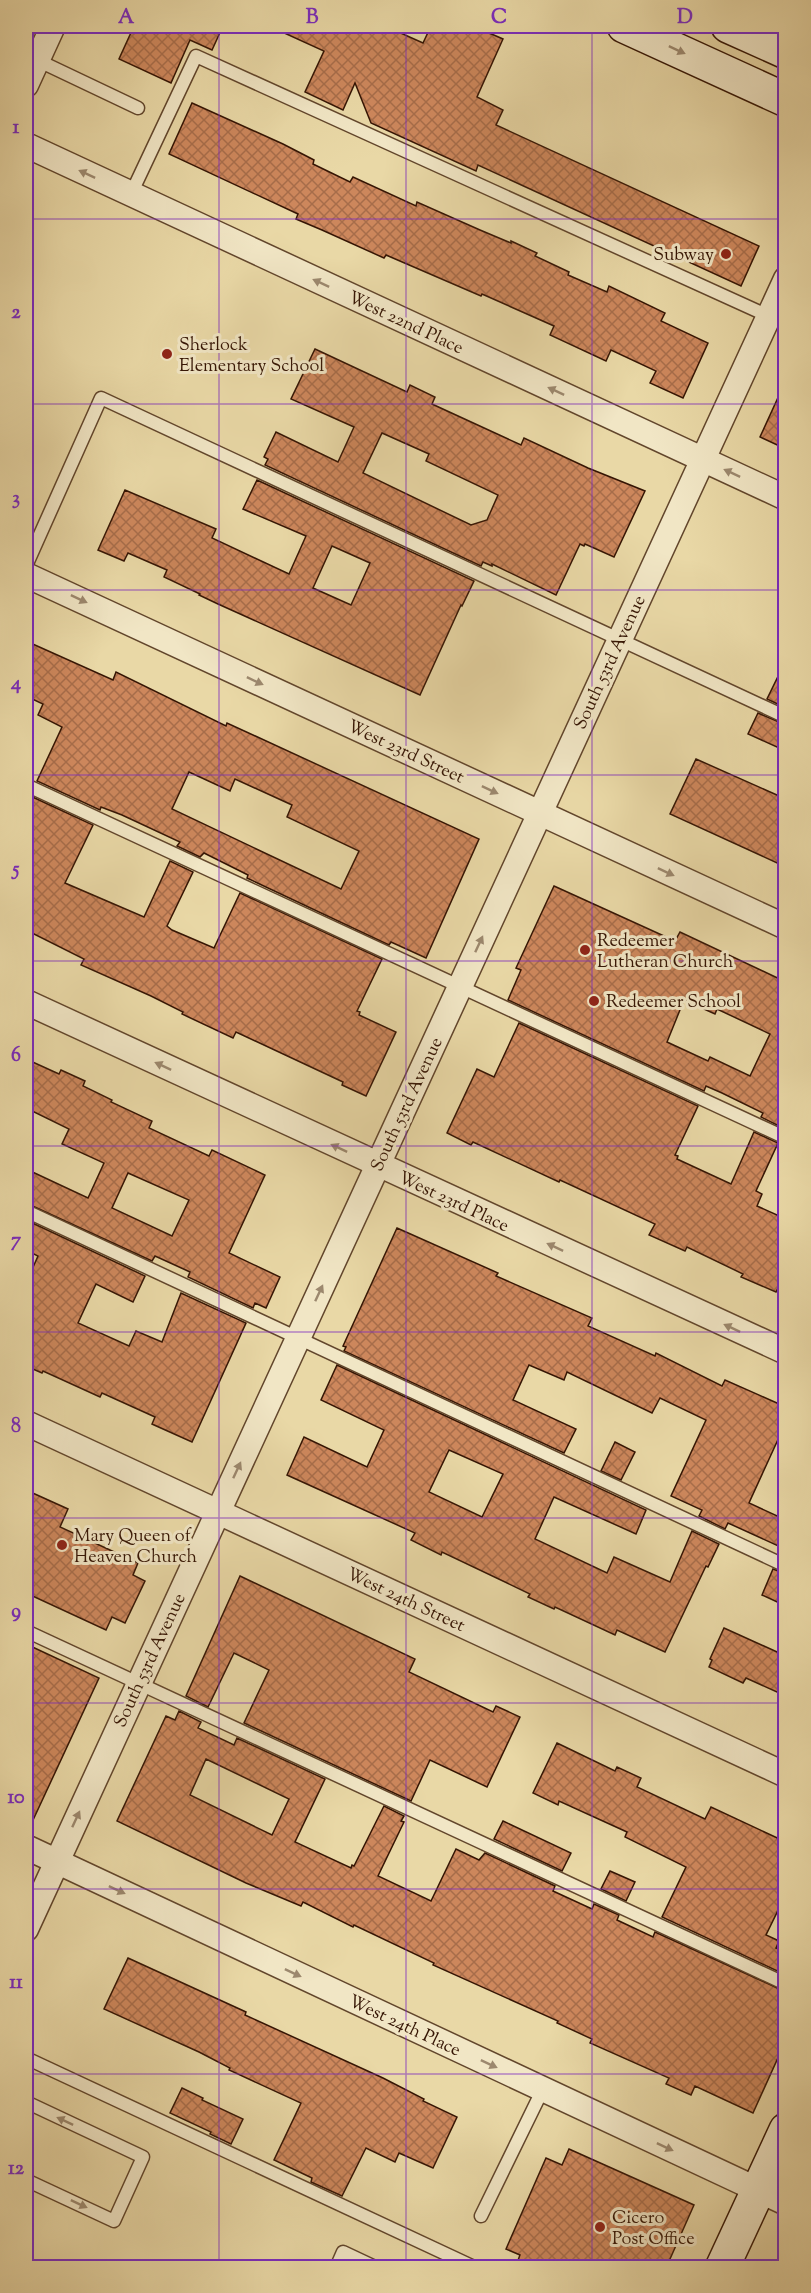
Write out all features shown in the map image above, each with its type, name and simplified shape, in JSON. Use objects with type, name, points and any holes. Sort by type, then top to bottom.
[{"type":"main road","points":[[624,26],[786,100]]},
{"type":"main road","points":[[728,26],[786,52]]},
{"type":"main road","points":[[722,2268],[772,2197],[786,2130]]},
{"type":"street","points":[[26,85],[53,26]]},
{"type":"street","name":"West 22nd Place","points":[[26,146],[786,498]]},
{"type":"street","name":"South 53rd Avenue","points":[[26,1929],[703,459],[777,320],[786,279]]},
{"type":"street","name":"West 23rd Street","points":[[26,575],[786,927]]},
{"type":"street","name":"West 23rd Place","points":[[26,1002],[786,1353]]},
{"type":"street","name":"West 24th Street","points":[[26,1423],[786,1775]]},
{"type":"street","name":"West 24th Place","points":[[26,1847],[772,2197]]},
{"type":"lane","points":[[131,194],[196,56],[777,320]]},
{"type":"lane","points":[[37,60],[138,108]]},
{"type":"lane","points":[[26,566],[101,398],[786,717]]},
{"type":"lane","points":[[26,785],[786,1138]]},
{"type":"lane","points":[[26,1211],[786,1566]]},
{"type":"lane","points":[[26,1631],[786,1984]]},
{"type":"lane","points":[[26,2058],[476,2268]]},
{"type":"lane","points":[[481,2216],[543,2089]]},
{"type":"lane","points":[[26,2102],[143,2157],[114,2221],[26,2180]]},
{"type":"lane","points":[[336,2268],[343,2252],[377,2268]]},
{"type":"building","points":[[134,26],[223,26],[212,50],[190,40],[171,83],[119,59]]},
{"type":"building","points":[[269,26],[385,26],[423,43],[431,26],[473,26],[503,39],[477,97],[503,110],[496,125],[759,246],[741,286],[478,165],[476,171],[371,123],[355,83],[343,110],[305,92],[324,51]]},
{"type":"building","points":[[192,103],[283,144],[314,160],[313,164],[350,182],[353,177],[416,206],[417,202],[511,243],[511,241],[537,253],[535,256],[569,272],[568,275],[607,292],[609,286],[665,313],[661,321],[708,343],[683,398],[650,383],[656,371],[611,350],[606,361],[550,335],[554,326],[386,255],[384,258],[296,219],[298,214],[169,154]]},
{"type":"building","points":[[315,349],[407,392],[410,385],[435,397],[432,404],[521,445],[524,438],[588,468],[645,491],[614,557],[580,544],[556,595],[492,564],[492,566],[483,562],[481,566],[265,465],[268,459],[264,457],[276,432],[338,462],[354,427],[291,399]],"holes":[[[382,433],[429,454],[426,461],[498,495],[487,520],[471,525],[363,473]]]},
{"type":"building","points":[[786,380],[786,449],[760,437]]},
{"type":"building","points":[[257,480],[474,581],[420,695],[199,595],[164,577],[167,570],[128,553],[124,561],[98,550],[125,490],[216,529],[212,538],[289,574],[306,536],[243,509]],"holes":[[[332,546],[370,563],[351,605],[313,588]]]},
{"type":"building","points":[[26,641],[113,680],[116,672],[226,726],[227,723],[479,839],[426,958],[391,942],[389,945],[247,878],[248,875],[204,853],[200,857],[177,846],[180,842],[122,815],[101,807],[100,810],[37,781],[62,727],[38,715],[43,704],[26,696]],"holes":[[[189,772],[230,791],[235,779],[292,805],[287,817],[359,851],[341,889],[172,809]]]},
{"type":"building","points":[[786,660],[786,708],[767,699]]},
{"type":"building","points":[[758,713],[786,725],[786,751],[748,734]]},
{"type":"building","points":[[696,759],[786,799],[786,867],[670,814]]},
{"type":"building","points":[[26,794],[93,825],[65,883],[144,917],[170,861],[193,872],[167,926],[172,930],[214,948],[240,893],[382,959],[357,1011],[360,1012],[359,1015],[396,1032],[366,1096],[342,1085],[343,1082],[236,1032],[233,1038],[182,1014],[183,1012],[151,996],[81,965],[84,959],[26,930]]},
{"type":"building","points":[[554,886],[675,941],[680,932],[786,982],[785,1129],[761,1117],[763,1113],[722,1093],[706,1086],[704,1091],[508,1000],[521,970],[516,968]],"holes":[[[684,1000],[715,1014],[717,1009],[770,1034],[750,1076],[710,1057],[708,1061],[667,1042]]]},
{"type":"building","points":[[519,1023],[698,1106],[675,1155],[678,1156],[677,1159],[731,1184],[754,1132],[778,1143],[756,1191],[762,1194],[757,1206],[786,1219],[786,1289],[779,1286],[776,1292],[741,1277],[743,1274],[687,1247],[685,1251],[649,1235],[655,1224],[560,1180],[559,1182],[473,1142],[471,1145],[447,1133],[477,1069],[494,1077]]},
{"type":"building","points":[[26,1059],[59,1074],[61,1070],[85,1081],[83,1086],[152,1121],[149,1128],[209,1156],[212,1150],[265,1175],[229,1253],[280,1277],[266,1308],[255,1303],[253,1308],[188,1277],[190,1272],[155,1256],[152,1261],[26,1203],[26,1169],[88,1198],[104,1163],[62,1144],[69,1129],[26,1108]],"holes":[[[128,1173],[189,1200],[172,1236],[112,1208]]]},
{"type":"building","points":[[26,1220],[145,1276],[133,1302],[96,1284],[78,1323],[129,1346],[136,1331],[162,1342],[181,1293],[246,1323],[192,1442],[152,1424],[155,1417],[102,1393],[100,1397],[43,1371],[42,1373],[26,1366],[26,1283],[38,1256],[26,1250]]},
{"type":"building","points":[[397,1228],[498,1273],[496,1276],[592,1318],[588,1326],[655,1356],[656,1353],[722,1386],[725,1380],[786,1407],[786,1422],[749,1503],[786,1520],[786,1557],[780,1554],[783,1548],[728,1523],[725,1529],[699,1516],[702,1510],[671,1496],[706,1420],[660,1398],[652,1413],[567,1372],[564,1380],[529,1365],[513,1400],[576,1429],[564,1453],[344,1351],[346,1347],[343,1346]]},
{"type":"building","points":[[337,1365],[646,1510],[636,1534],[554,1497],[535,1539],[607,1573],[614,1557],[670,1582],[692,1531],[719,1544],[665,1652],[617,1630],[615,1635],[528,1597],[530,1594],[442,1552],[441,1555],[411,1540],[415,1533],[287,1475],[304,1437],[367,1467],[384,1430],[321,1400]],"holes":[[[449,1450],[503,1474],[482,1517],[429,1492]]]},
{"type":"building","points":[[615,1442],[635,1452],[621,1480],[601,1471]]},
{"type":"building","name":"Mary Queen of Heaven Church","points":[[26,1490],[68,1509],[60,1527],[138,1563],[133,1575],[145,1581],[125,1623],[112,1617],[106,1630],[26,1593]]},
{"type":"building","points":[[773,1569],[786,1574],[786,1606],[762,1595]]},
{"type":"building","points":[[240,1576],[415,1659],[409,1672],[493,1712],[496,1706],[520,1717],[487,1787],[430,1760],[411,1801],[244,1723],[269,1670],[234,1653],[208,1707],[186,1696]]},
{"type":"building","points":[[724,1628],[786,1656],[786,1696],[746,1678],[743,1683],[709,1667],[712,1660],[710,1659]]},
{"type":"building","points":[[26,1644],[99,1678],[27,1833],[26,1833]]},
{"type":"building","points":[[179,1711],[201,1722],[198,1728],[234,1745],[237,1738],[325,1779],[295,1842],[351,1868],[384,1806],[404,1816],[401,1821],[404,1822],[378,1876],[431,1901],[456,1849],[479,1860],[485,1853],[555,1886],[553,1891],[592,1909],[594,1904],[619,1915],[617,1920],[653,1937],[655,1932],[786,1992],[786,2040],[753,2113],[695,2086],[691,2095],[666,2084],[669,2078],[590,2043],[592,2039],[557,2023],[558,2021],[433,1965],[434,1963],[303,1902],[301,1906],[246,1883],[117,1821],[166,1716],[175,1720]],"holes":[[[206,1759],[289,1799],[272,1835],[190,1795]]]},
{"type":"building","points":[[557,1743],[615,1771],[617,1767],[641,1778],[637,1787],[705,1819],[711,1807],[786,1842],[786,1894],[766,1935],[779,1941],[776,1948],[786,1952],[786,1975],[662,1917],[686,1867],[625,1837],[627,1832],[559,1801],[558,1805],[533,1793]]},
{"type":"building","points":[[503,1821],[571,1853],[562,1871],[494,1839]]},
{"type":"building","points":[[610,1871],[635,1882],[626,1901],[601,1889]]},
{"type":"building","points":[[128,1958],[383,2078],[457,2117],[433,2168],[399,2153],[395,2162],[366,2148],[342,2196],[311,2182],[312,2178],[274,2160],[301,2103],[229,2070],[230,2068],[199,2052],[104,2009]]},
{"type":"building","points":[[182,2088],[243,2119],[231,2144],[170,2113]]},
{"type":"building","name":"Cicero Post Office","points":[[569,2149],[694,2205],[666,2268],[515,2268],[520,2255],[506,2249],[546,2158],[562,2165]]},
{"type":"place","name":"Subway","points":[[726,254]]},
{"type":"place","name":"Sherlock Elementary School","points":[[167,354]]},
{"type":"place","name":"Redeemer Lutheran Church","points":[[585,950]]},
{"type":"place","name":"Redeemer School","points":[[594,1001]]},
{"type":"place","name":"Mary Queen of Heaven Church","points":[[62,1545]]},
{"type":"place","name":"Cicero Post Office","points":[[600,2227]]}]
